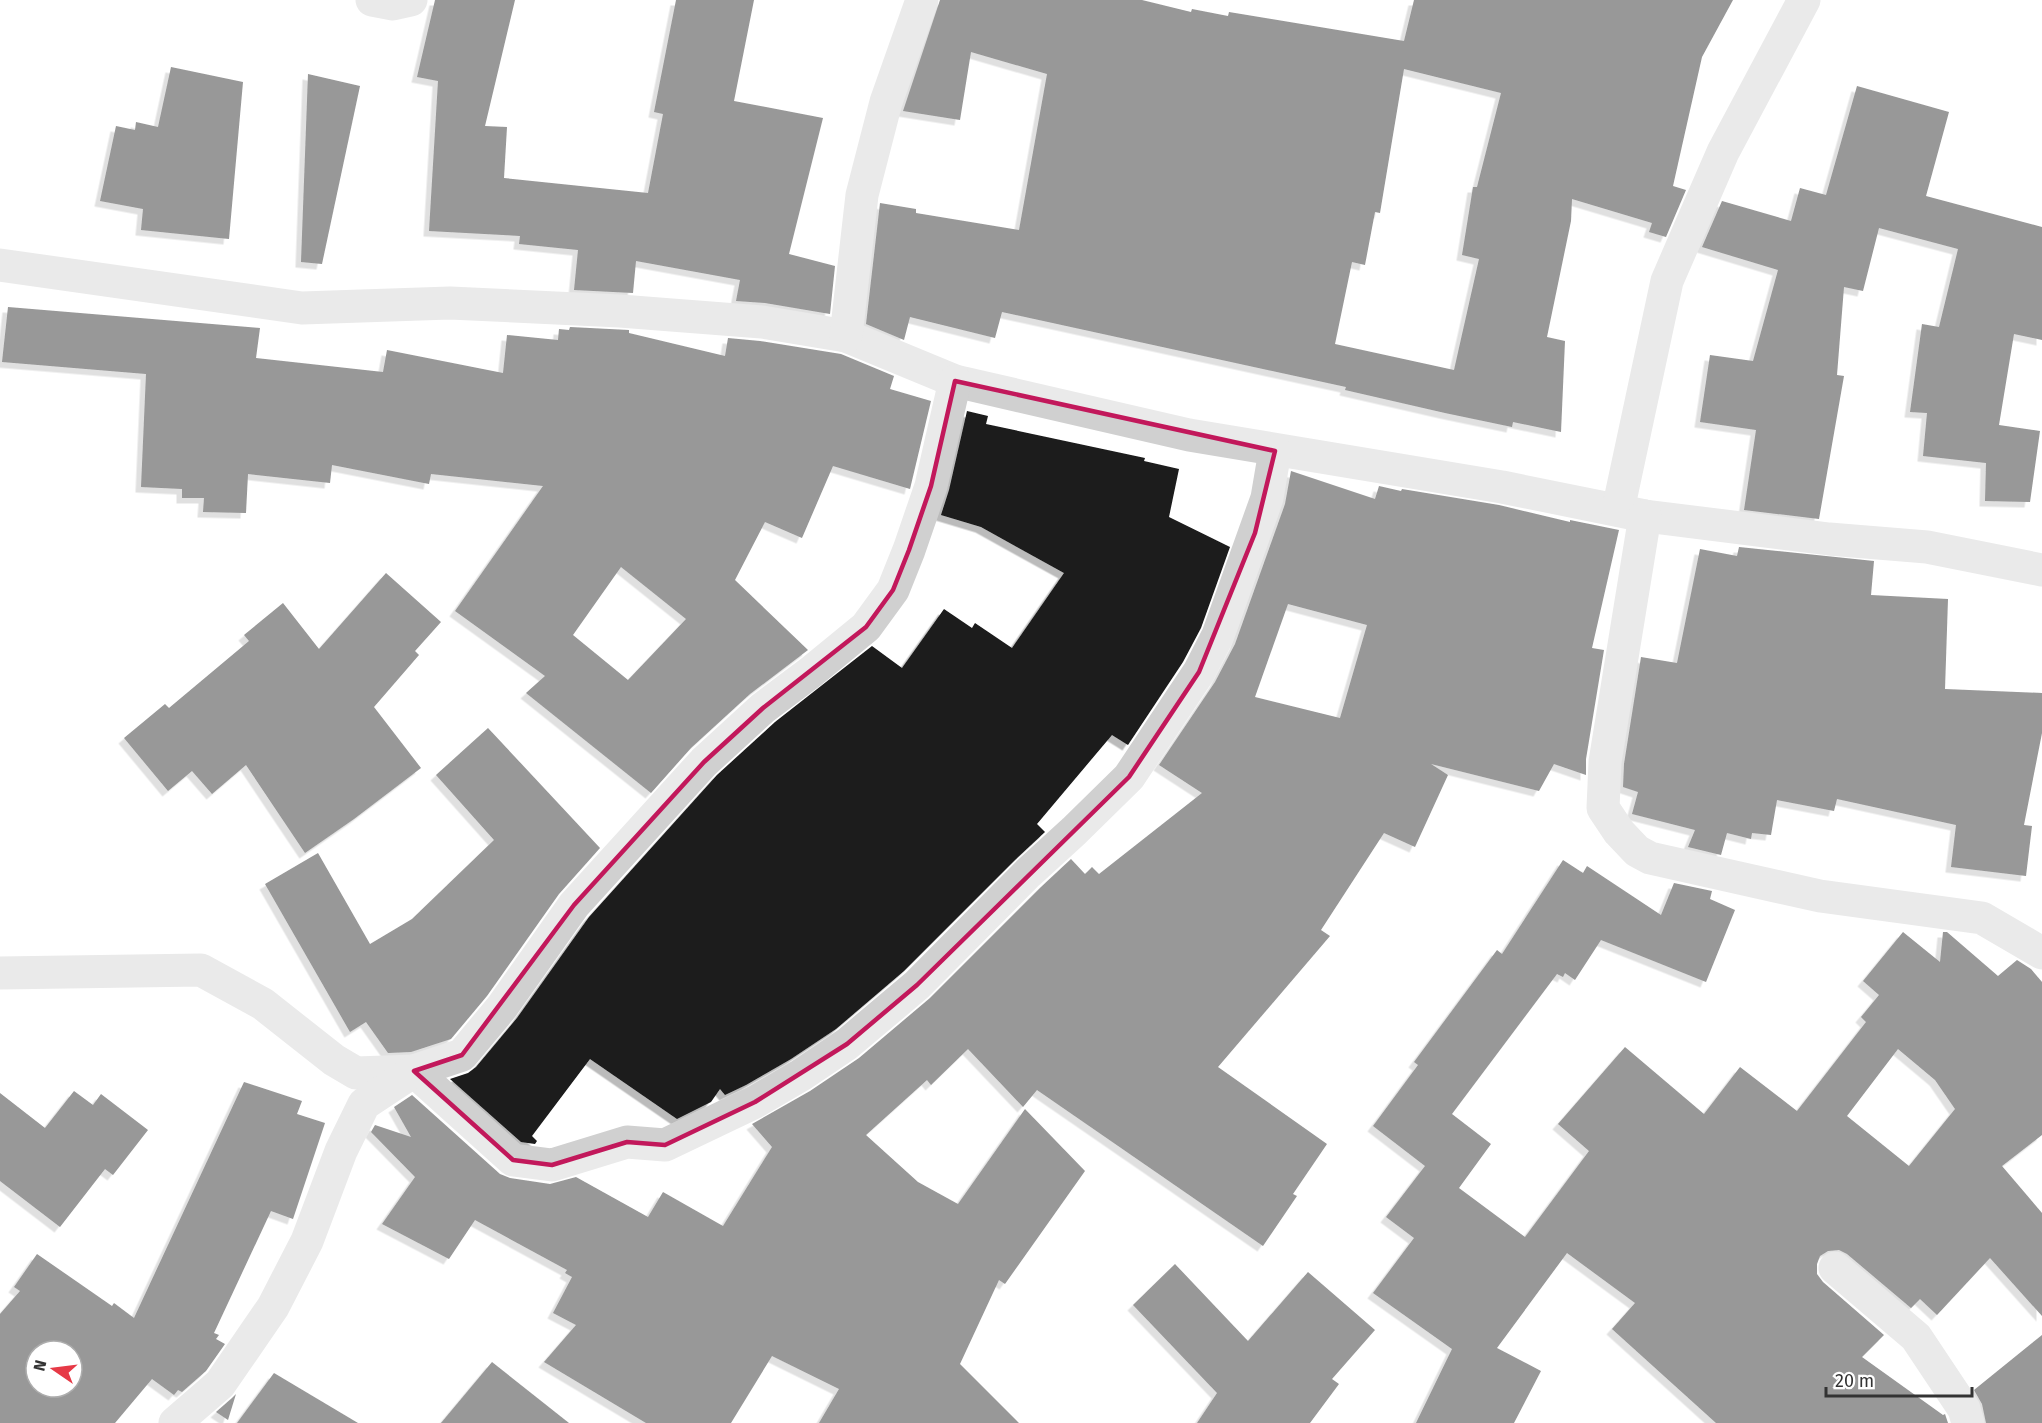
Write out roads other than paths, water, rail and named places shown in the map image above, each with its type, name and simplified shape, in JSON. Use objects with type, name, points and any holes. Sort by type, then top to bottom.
[{"type":"street","points":[[372,0],[393,4],[411,0]]},
{"type":"street","points":[[846,336],[862,195],[886,102],[922,0]]},
{"type":"street","points":[[1804,0],[1723,152],[1667,281],[1632,513],[1605,762],[1603,807],[1619,832],[1637,851],[1650,858],[1820,896],[1982,918],[2042,953]]},
{"type":"street","points":[[0,265],[302,308],[450,303],[620,310],[762,322],[846,336],[955,381],[1189,435],[1502,487],[1632,513],[1829,539],[1927,547],[2042,570]]},
{"type":"street","points":[[175,1423],[220,1384],[273,1307],[307,1241],[341,1151],[364,1104],[414,1071],[462,1055],[502,1006],[574,905],[704,762],[763,708],[866,627],[893,590],[909,549],[931,486],[955,381]]},
{"type":"street","points":[[0,973],[201,970],[263,1004],[334,1060],[356,1073],[414,1071],[513,1160],[552,1165],[627,1142],[665,1145],[755,1102],[847,1044],[917,985],[1028,873],[1128,777],[1199,672],[1218,635],[1264,507],[1275,451]]},
{"type":"street","points":[[1834,1268],[1916,1337],[1964,1409],[1968,1423]]}]
